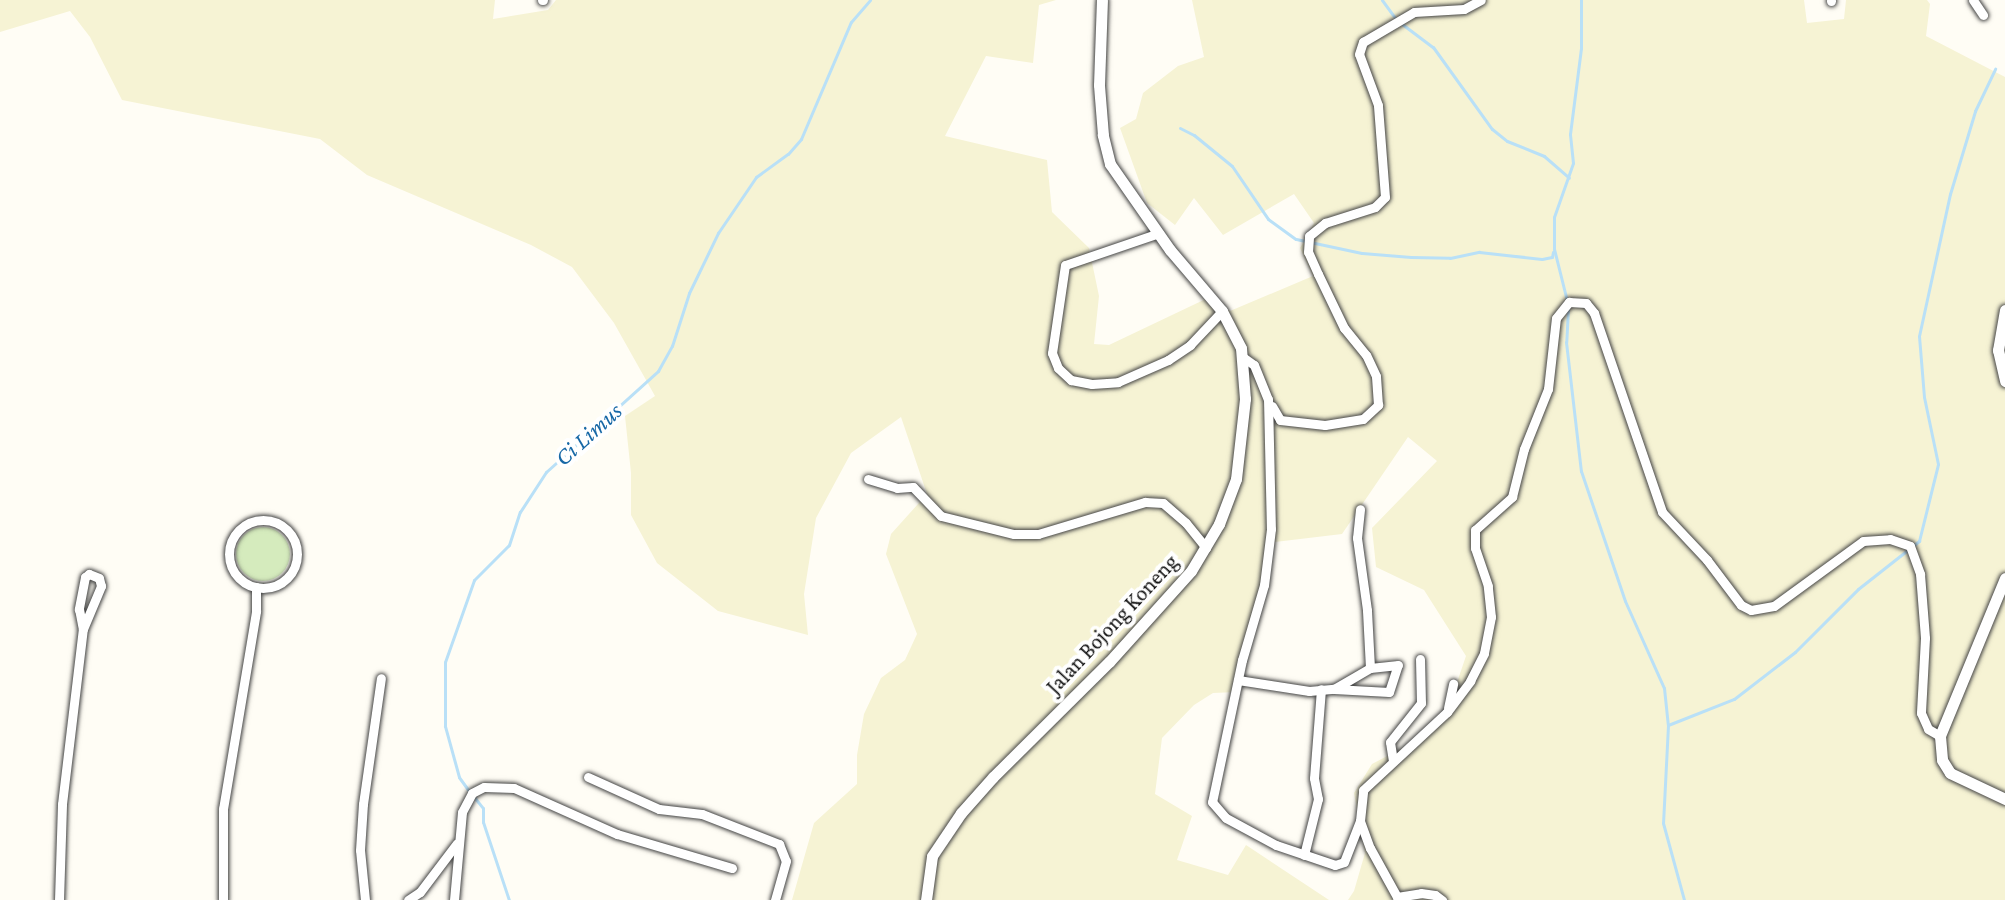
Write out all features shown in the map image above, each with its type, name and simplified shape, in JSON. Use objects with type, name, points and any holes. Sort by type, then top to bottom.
[{"type":"street","points":[[1102,0],[1099,85],[1106,152],[1120,181],[1222,311],[1190,345],[1168,360],[1118,382],[1092,384],[1071,380],[1058,368],[1052,353],[1065,265],[1159,233]]},
{"type":"street","points":[[1244,358],[1254,365],[1278,419],[1292,423],[1347,424],[1375,411],[1379,398],[1376,376],[1331,302],[1308,252],[1309,236],[1325,223],[1375,207],[1385,197],[1378,105],[1359,54],[1363,42],[1414,12],[1464,9],[1481,0]]},
{"type":"street","points":[[1973,0],[1983,15]]},
{"type":"street","points":[[1268,399],[1271,529],[1264,585],[1238,680],[1212,802],[1226,818],[1304,855],[1335,865],[1344,862],[1360,821],[1363,790],[1447,712],[1474,672],[1490,625],[1488,586],[1475,548],[1475,530],[1512,497],[1524,449],[1548,389],[1556,318],[1569,302],[1583,302],[1594,313],[1662,512],[1696,546],[1741,605],[1751,610],[1774,606],[1863,541],[1890,539],[1910,546],[1920,574],[1925,638],[1920,703],[1928,729],[1940,736]]},
{"type":"street","points":[[2005,310],[1998,350],[2005,381]]},
{"type":"street","name":"Jalan Bojong Koneng","points":[[926,900],[932,856],[961,813],[1109,662],[1206,548],[1228,505],[1236,479],[1244,412],[1244,358],[1222,311]]},
{"type":"street","points":[[868,479],[897,488],[913,487],[941,516],[1014,534],[1038,534],[1145,502],[1163,503],[1186,523],[1206,548]]},
{"type":"street","points":[[1360,509],[1357,538],[1367,610],[1370,668]]},
{"type":"street","points":[[270,521],[285,528],[295,541],[295,565],[280,583],[256,587],[241,581],[232,568],[231,544],[246,525],[270,521]]},
{"type":"street","points":[[59,900],[62,804],[83,629],[101,586],[99,578],[89,574],[85,577],[79,609],[83,629]]},
{"type":"street","points":[[2005,578],[1940,736],[1942,760],[1950,773],[2005,799]]},
{"type":"street","points":[[223,900],[223,809],[256,611],[256,587]]},
{"type":"street","points":[[1393,761],[1390,742],[1421,703],[1420,659]]},
{"type":"street","points":[[1238,680],[1294,690],[1389,692],[1398,665],[1370,668],[1334,689]]},
{"type":"street","points":[[365,900],[361,834],[381,678]]},
{"type":"street","points":[[1447,712],[1453,684]]},
{"type":"street","points":[[1304,855],[1318,799],[1314,778],[1321,689]]},
{"type":"street","points":[[588,777],[659,809],[702,814],[779,844],[786,861],[775,900]]},
{"type":"street","points":[[454,900],[462,812],[472,793],[484,787],[514,788],[617,834],[732,868]]},
{"type":"street","points":[[1360,821],[1370,848],[1397,897],[1421,893],[1435,895],[1442,900]]},
{"type":"street","points":[[408,900],[420,892],[457,843]]},
{"type":"shaded area","points":[[0,0],[495,0],[493,19],[548,10],[556,0],[1056,0],[1039,5],[1033,63],[986,56],[945,136],[1047,160],[1052,212],[1089,248],[1099,296],[1094,344],[1109,345],[1212,296],[1230,311],[1313,276],[1300,248],[1314,223],[1294,194],[1223,235],[1194,198],[1175,225],[1147,203],[1120,128],[1136,119],[1143,93],[1178,66],[1204,57],[1192,0],[1804,0],[1807,23],[1844,19],[1846,0],[1927,0],[1930,4],[1926,36],[2005,77],[2005,900],[1348,900],[1354,891],[1365,853],[1354,793],[1372,764],[1427,735],[1451,700],[1466,656],[1424,590],[1376,567],[1372,528],[1437,461],[1408,437],[1342,534],[1275,542],[1235,692],[1213,693],[1194,705],[1162,738],[1155,794],[1192,816],[1177,860],[1228,875],[1246,845],[1329,900],[792,900],[814,823],[857,784],[857,755],[864,714],[881,678],[905,660],[917,634],[886,554],[891,534],[927,494],[901,417],[851,453],[816,518],[804,594],[808,635],[718,611],[657,563],[631,515],[631,473],[625,416],[655,396],[614,323],[572,267],[531,245],[367,175],[320,139],[122,100],[90,37],[70,11],[0,32]]},
{"type":"green space","points":[[263,527],[282,535],[290,554],[282,573],[263,581],[244,573],[236,554],[244,535]]},
{"type":"waterway","name":"Ci Limus","points":[[469,791],[459,777],[445,726],[445,662],[474,580],[509,545],[520,512],[546,472],[658,371],[672,346],[689,293],[718,233],[756,177],[788,154],[801,139],[851,22],[870,0]]},
{"type":"waterway","points":[[1382,0],[1396,19]]},
{"type":"waterway","points":[[1567,301],[1554,249],[1554,217],[1573,163],[1570,134],[1581,48],[1581,0]]},
{"type":"waterway","points":[[1402,24],[1433,47],[1492,129],[1507,141],[1544,156],[1569,178]]},
{"type":"waterway","points":[[1668,725],[1734,699],[1795,652],[1858,589],[1919,541],[1938,464],[1924,397],[1919,336],[1950,194],[1975,111],[1995,69]]},
{"type":"waterway","points":[[1180,128],[1194,135],[1232,166],[1268,219],[1296,239],[1362,253],[1411,257],[1450,258],[1479,252],[1542,259],[1552,257],[1553,252]]},
{"type":"waterway","points":[[1568,309],[1566,342],[1581,471],[1625,601],[1664,688],[1668,725],[1663,823],[1684,900]]},
{"type":"waterway","name":"Ci Limus","points":[[474,797],[483,808],[483,822],[509,900]]}]
